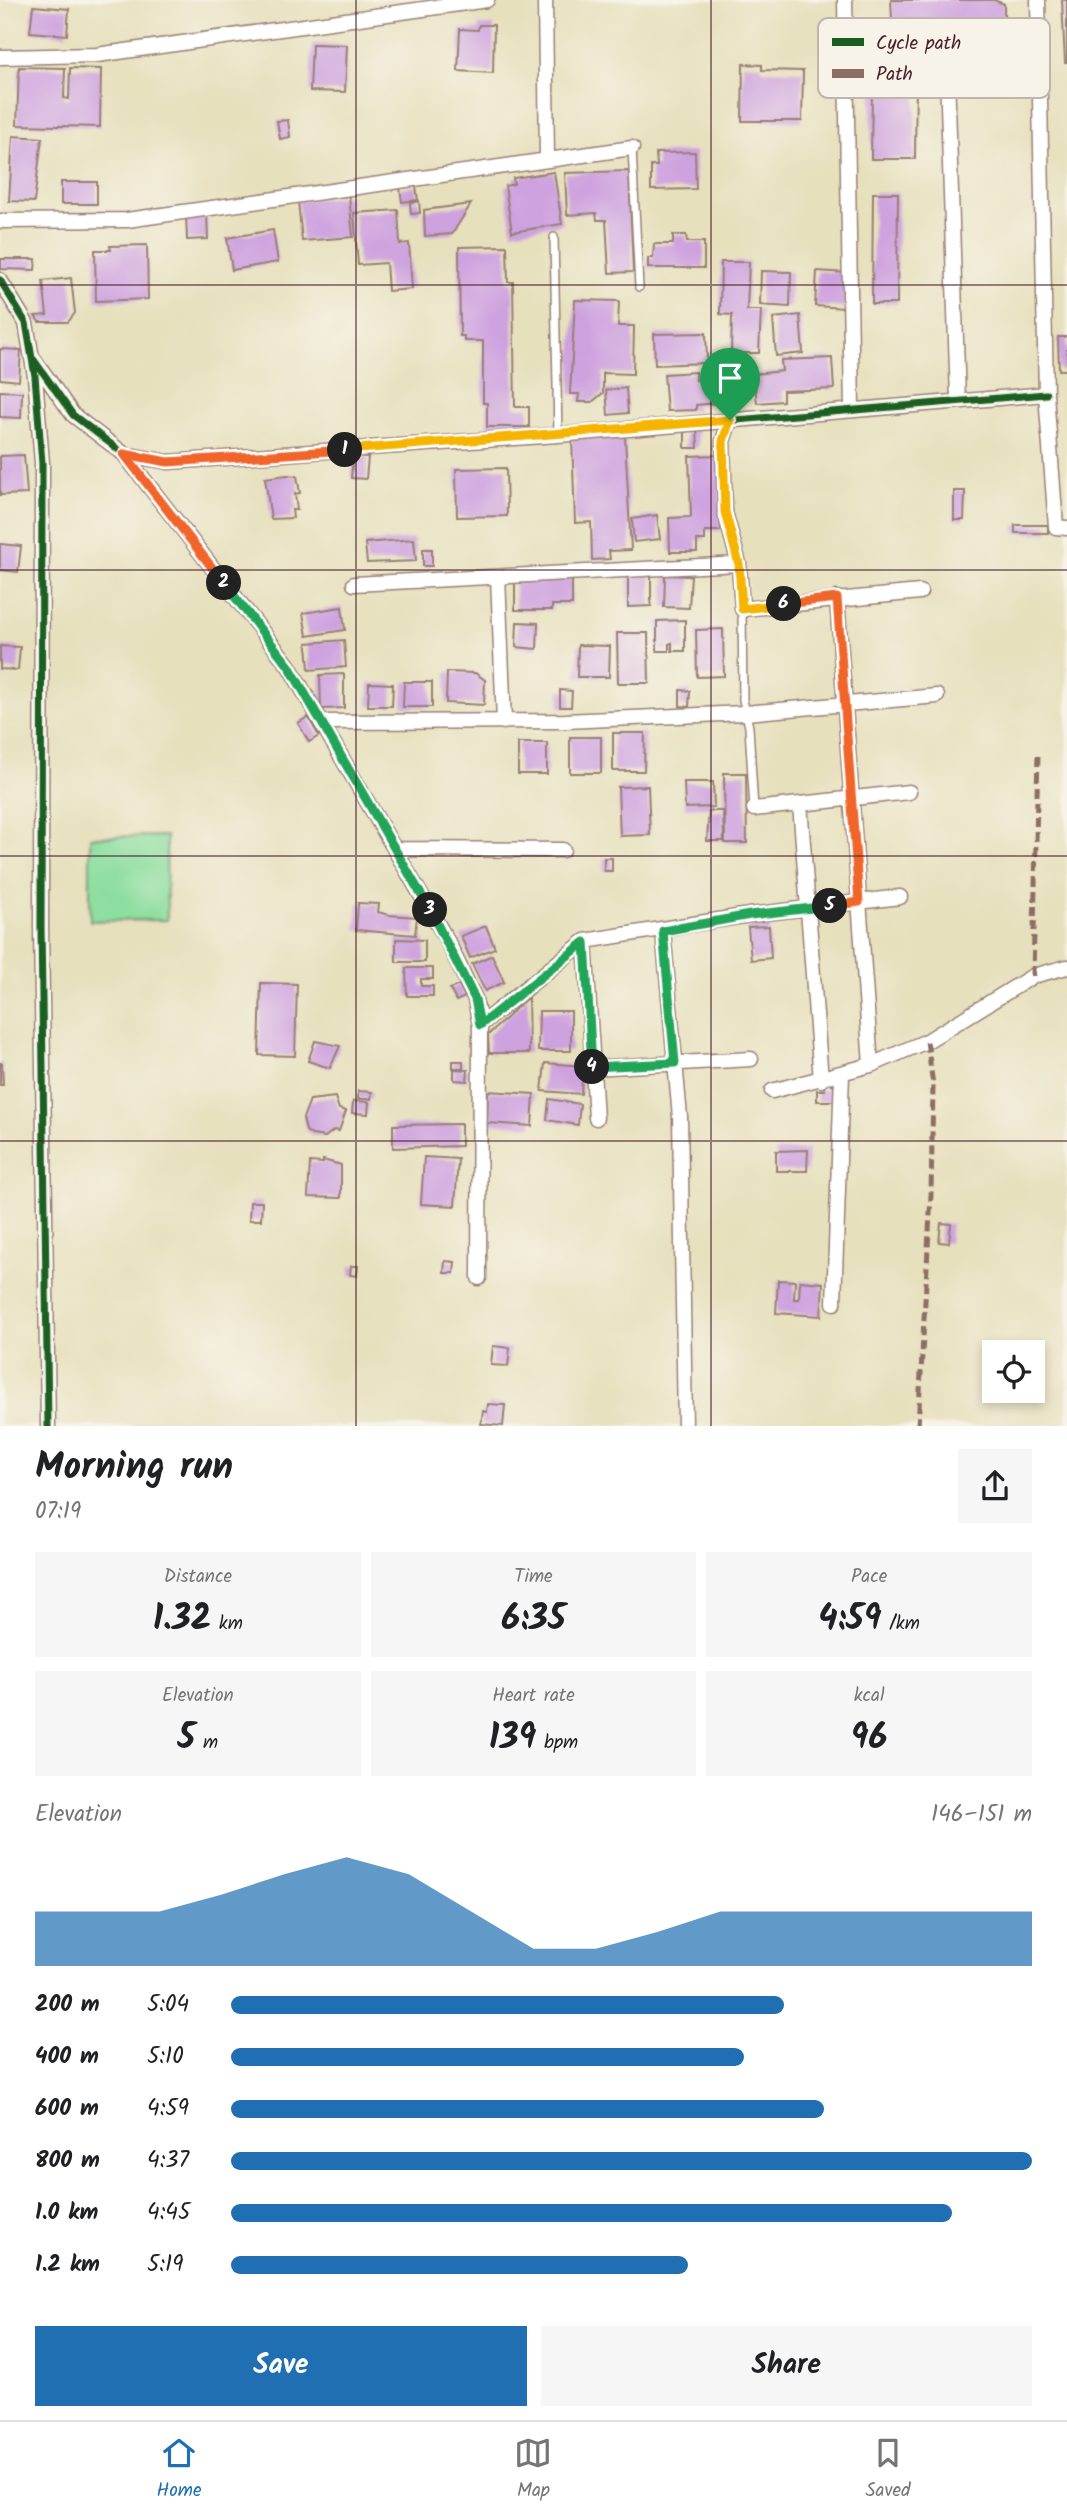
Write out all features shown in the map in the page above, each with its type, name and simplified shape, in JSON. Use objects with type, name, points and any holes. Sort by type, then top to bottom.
[{"type":"street","points":[[0,57],[97,55],[487,0]]},
{"type":"street","points":[[545,0],[547,159]]},
{"type":"street","points":[[845,0],[846,18]]},
{"type":"street","points":[[1038,0],[1038,18]]},
{"type":"street","points":[[848,98],[852,409]]},
{"type":"street","points":[[948,98],[958,400]]},
{"type":"street","points":[[1040,98],[1046,394],[1056,527],[1067,528]]},
{"type":"street","points":[[0,221],[127,220],[632,148]]},
{"type":"street","points":[[0,280],[26,323],[42,463],[41,912],[48,1426]]},
{"type":"street","points":[[31,355],[73,415],[124,454],[289,666],[448,942],[475,999],[480,1025],[479,1278]]},
{"type":"street","points":[[124,454],[168,462],[558,435],[1046,394]]},
{"type":"street","points":[[730,420],[723,441],[725,512],[739,564],[742,609],[920,592]]},
{"type":"street","points":[[354,584],[739,564]]},
{"type":"street","points":[[498,577],[504,723]]},
{"type":"street","points":[[837,598],[872,1065]]},
{"type":"street","points":[[321,722],[504,723],[745,713],[937,696]]},
{"type":"street","points":[[754,809],[909,792]]},
{"type":"street","points":[[800,804],[821,1080]]},
{"type":"street","points":[[395,849],[563,850]]},
{"type":"street","points":[[480,1025],[585,942],[750,915],[900,897]]},
{"type":"street","points":[[663,931],[675,1063],[684,1256],[685,1426]]},
{"type":"street","points":[[585,942],[596,1118]]},
{"type":"street","points":[[772,1091],[872,1065],[927,1041],[1033,976],[1067,967]]},
{"type":"street","points":[[592,1068],[751,1059]]},
{"type":"street","points":[[834,1303],[842,1074]]},
{"type":"lane","points":[[632,148],[639,287]]},
{"type":"lane","points":[[554,237],[558,435]]},
{"type":"lane","points":[[742,609],[745,713],[749,727],[754,809]]},
{"type":"green space","points":[[166,836],[167,920],[90,921],[90,837]]},
{"type":"building","points":[[891,0],[994,0],[1004,4],[1004,18],[892,18]]},
{"type":"building","points":[[1062,0],[1067,0],[1067,63],[1065,63]]},
{"type":"building","points":[[33,6],[69,9],[67,35],[30,32]]},
{"type":"building","points":[[479,25],[494,25],[493,73],[458,71],[460,29],[478,30]]},
{"type":"building","points":[[312,44],[347,45],[345,92],[310,91]]},
{"type":"building","points":[[743,64],[762,65],[762,70],[803,71],[802,121],[742,121]]},
{"type":"building","points":[[19,67],[65,68],[64,98],[69,99],[70,68],[101,69],[100,127],[17,125]]},
{"type":"building","points":[[872,98],[916,98],[915,159],[871,159]]},
{"type":"building","points":[[288,120],[290,137],[280,139],[277,121]]},
{"type":"building","points":[[13,136],[42,138],[34,202],[9,201]]},
{"type":"building","points":[[695,152],[696,189],[651,190],[651,166],[657,166],[656,153]]},
{"type":"building","points":[[629,171],[633,272],[609,273],[606,220],[597,220],[596,213],[567,215],[565,173]]},
{"type":"building","points":[[554,172],[562,224],[512,232],[505,186],[514,184],[513,178]]},
{"type":"building","points":[[61,182],[97,182],[97,204],[61,204]]},
{"type":"building","points":[[416,186],[418,200],[402,202],[400,188]]},
{"type":"building","points":[[873,193],[898,193],[897,304],[872,304]]},
{"type":"building","points":[[349,196],[353,237],[302,241],[298,201]]},
{"type":"building","points":[[419,201],[420,213],[411,214],[410,203]]},
{"type":"building","points":[[471,204],[452,234],[425,236],[424,210]]},
{"type":"building","points":[[398,210],[400,244],[409,243],[412,289],[388,291],[386,263],[358,265],[354,213]]},
{"type":"building","points":[[186,214],[207,214],[208,239],[187,240]]},
{"type":"building","points":[[273,230],[278,262],[232,270],[227,238]]},
{"type":"building","points":[[673,235],[686,235],[687,242],[704,242],[704,268],[648,268],[648,258],[653,258],[654,244],[673,244]]},
{"type":"building","points":[[147,245],[148,299],[96,301],[95,250],[111,250],[110,246]]},
{"type":"building","points":[[507,246],[508,282],[513,282],[515,407],[529,407],[529,427],[487,427],[487,403],[483,403],[483,341],[464,341],[464,336],[460,336],[459,247]]},
{"type":"building","points":[[1,259],[36,259],[35,270],[1,269]]},
{"type":"building","points":[[721,262],[749,262],[747,310],[761,310],[759,353],[731,353],[732,315],[720,314]]},
{"type":"building","points":[[761,271],[791,272],[790,307],[760,305]]},
{"type":"building","points":[[817,271],[847,273],[845,308],[815,306]]},
{"type":"building","points":[[71,278],[75,313],[68,322],[39,322],[35,316],[47,315],[43,281]]},
{"type":"building","points":[[575,300],[619,301],[618,326],[634,326],[633,374],[603,373],[603,393],[592,402],[578,402],[579,394],[570,394]]},
{"type":"building","points":[[800,315],[803,353],[776,356],[773,318]]},
{"type":"building","points":[[706,333],[707,363],[655,365],[654,334]]},
{"type":"building","points":[[1058,337],[1067,337],[1067,370],[1059,370]]},
{"type":"building","points":[[0,349],[21,350],[19,381],[0,379]]},
{"type":"building","points":[[832,358],[834,389],[783,391],[783,401],[757,403],[754,374],[782,371],[781,360]]},
{"type":"building","points":[[726,367],[729,402],[696,405],[696,410],[667,411],[664,374],[695,372],[696,380],[705,379],[704,369]]},
{"type":"building","points":[[626,388],[628,413],[608,415],[606,390]]},
{"type":"building","points":[[0,391],[22,392],[21,418],[0,417]]},
{"type":"building","points":[[685,429],[697,429],[698,448],[685,448]]},
{"type":"building","points":[[572,437],[625,437],[631,550],[609,551],[610,559],[592,560],[591,522],[575,523]]},
{"type":"building","points":[[24,455],[27,494],[0,495],[0,456]]},
{"type":"building","points":[[719,455],[721,531],[705,531],[705,540],[697,540],[697,552],[670,552],[669,518],[691,517],[689,456]]},
{"type":"building","points":[[353,456],[368,457],[366,479],[351,478]]},
{"type":"building","points":[[506,468],[507,516],[457,517],[456,469]]},
{"type":"building","points":[[297,476],[300,493],[295,494],[297,510],[292,510],[293,518],[271,519],[265,478]]},
{"type":"building","points":[[954,491],[965,491],[964,520],[954,520]]},
{"type":"building","points":[[657,515],[660,539],[634,542],[632,519]]},
{"type":"building","points":[[1015,525],[1048,525],[1048,533],[1015,533]]},
{"type":"building","points":[[414,539],[416,561],[367,563],[365,543]]},
{"type":"building","points":[[0,544],[21,546],[18,572],[0,570]]},
{"type":"building","points":[[423,549],[432,549],[432,566],[423,566]]},
{"type":"building","points":[[651,575],[651,606],[628,607],[628,576]]},
{"type":"building","points":[[665,575],[691,576],[689,608],[664,607]]},
{"type":"building","points":[[572,578],[572,605],[552,605],[552,610],[515,610],[515,579]]},
{"type":"building","points":[[342,607],[345,630],[307,636],[303,613]]},
{"type":"building","points":[[685,620],[685,651],[672,651],[672,643],[669,644],[669,651],[657,651],[657,621]]},
{"type":"building","points":[[517,622],[538,623],[537,649],[516,647]]},
{"type":"building","points":[[723,629],[724,676],[697,677],[696,630]]},
{"type":"building","points":[[617,633],[648,633],[649,683],[618,683]]},
{"type":"building","points":[[344,640],[346,667],[309,670],[307,643]]},
{"type":"building","points":[[578,645],[610,646],[609,677],[577,677]]},
{"type":"building","points":[[0,646],[20,647],[18,670],[0,669]]},
{"type":"building","points":[[447,672],[475,673],[485,680],[484,705],[446,703]]},
{"type":"building","points":[[344,674],[344,708],[321,709],[320,675]]},
{"type":"building","points":[[404,682],[432,682],[432,707],[403,707]]},
{"type":"building","points":[[369,683],[393,684],[392,706],[368,706]]},
{"type":"building","points":[[560,690],[572,691],[571,707],[560,707]]},
{"type":"building","points":[[680,690],[690,691],[689,707],[680,706]]},
{"type":"building","points":[[308,717],[319,736],[309,742],[298,723]]},
{"type":"building","points":[[613,733],[645,733],[644,771],[613,771]]},
{"type":"building","points":[[570,737],[601,737],[601,773],[570,773]]},
{"type":"building","points":[[518,743],[547,743],[547,774],[518,774]]},
{"type":"building","points":[[724,773],[746,773],[747,843],[725,843]]},
{"type":"building","points":[[684,782],[713,782],[714,807],[685,808]]},
{"type":"building","points":[[648,786],[650,835],[620,836],[618,787]]},
{"type":"building","points":[[709,811],[723,811],[724,841],[707,841]]},
{"type":"building","points":[[604,858],[612,858],[612,871],[604,871]]},
{"type":"building","points":[[358,903],[379,904],[378,912],[389,915],[417,917],[415,935],[356,930]]},
{"type":"building","points":[[486,926],[495,948],[470,958],[461,936]]},
{"type":"building","points":[[769,926],[771,958],[751,960],[748,927]]},
{"type":"building","points":[[396,939],[425,940],[425,962],[396,962]]},
{"type":"building","points":[[492,955],[504,982],[485,991],[472,964]]},
{"type":"building","points":[[406,968],[433,968],[433,979],[421,979],[421,986],[433,986],[433,996],[407,996]]},
{"type":"building","points":[[261,983],[297,984],[295,1056],[259,1055]]},
{"type":"building","points":[[459,985],[465,997],[456,1001],[450,989]]},
{"type":"building","points":[[528,997],[529,1053],[489,1053],[488,1035]]},
{"type":"building","points":[[539,1011],[571,1011],[571,1051],[538,1051]]},
{"type":"building","points":[[315,1041],[340,1046],[330,1068],[308,1061]]},
{"type":"building","points":[[453,1061],[463,1061],[463,1068],[453,1068]]},
{"type":"building","points":[[2,1063],[3,1085],[0,1085]]},
{"type":"building","points":[[545,1063],[583,1066],[581,1094],[542,1091]]},
{"type":"building","points":[[454,1069],[468,1070],[467,1081],[454,1080]]},
{"type":"building","points":[[825,1084],[834,1084],[834,1101],[817,1101],[817,1090],[825,1090]]},
{"type":"building","points":[[358,1091],[372,1092],[371,1099],[358,1099]]},
{"type":"building","points":[[488,1091],[534,1094],[532,1126],[487,1123]]},
{"type":"building","points":[[335,1097],[339,1109],[346,1111],[339,1131],[334,1130],[325,1137],[306,1131],[303,1118],[310,1100]]},
{"type":"building","points":[[549,1099],[580,1104],[578,1125],[547,1120]]},
{"type":"building","points":[[353,1101],[369,1102],[368,1114],[352,1113]]},
{"type":"building","points":[[461,1124],[461,1146],[393,1148],[393,1125]]},
{"type":"building","points":[[808,1150],[807,1171],[776,1171],[776,1151]]},
{"type":"building","points":[[424,1157],[458,1159],[455,1206],[421,1204]]},
{"type":"building","points":[[323,1160],[341,1165],[341,1198],[308,1197],[310,1162],[323,1163]]},
{"type":"building","points":[[250,1202],[262,1202],[261,1220],[249,1220]]},
{"type":"building","points":[[941,1223],[951,1224],[949,1243],[939,1242]]},
{"type":"building","points":[[445,1261],[455,1262],[454,1273],[444,1273]]},
{"type":"building","points":[[351,1266],[358,1266],[357,1276],[350,1275]]},
{"type":"building","points":[[778,1280],[795,1281],[794,1299],[799,1299],[800,1281],[823,1283],[821,1316],[776,1313]]},
{"type":"building","points":[[493,1346],[510,1348],[508,1366],[491,1365]]},
{"type":"building","points":[[488,1404],[505,1405],[503,1426],[481,1424],[483,1411],[487,1412]]},
{"type":"marked path","points":[[1033,976],[1038,752]]},
{"type":"marked path","points":[[918,1426],[931,1195],[933,1085],[927,1041]]},
{"type":"cycle path","points":[[0,280],[26,323],[35,376],[42,463],[41,926],[48,1426]]},
{"type":"cycle path","points":[[34,360],[73,415],[124,454],[168,462],[558,435],[1046,394]]},
{"type":"route","points":[[730,420],[723,441],[725,512],[739,564],[742,609],[837,598],[859,902],[750,915],[663,931],[675,1063],[592,1068],[585,942],[567,952],[480,1025],[475,999],[448,942],[289,666],[124,454],[168,462],[558,435],[730,420]]}]
